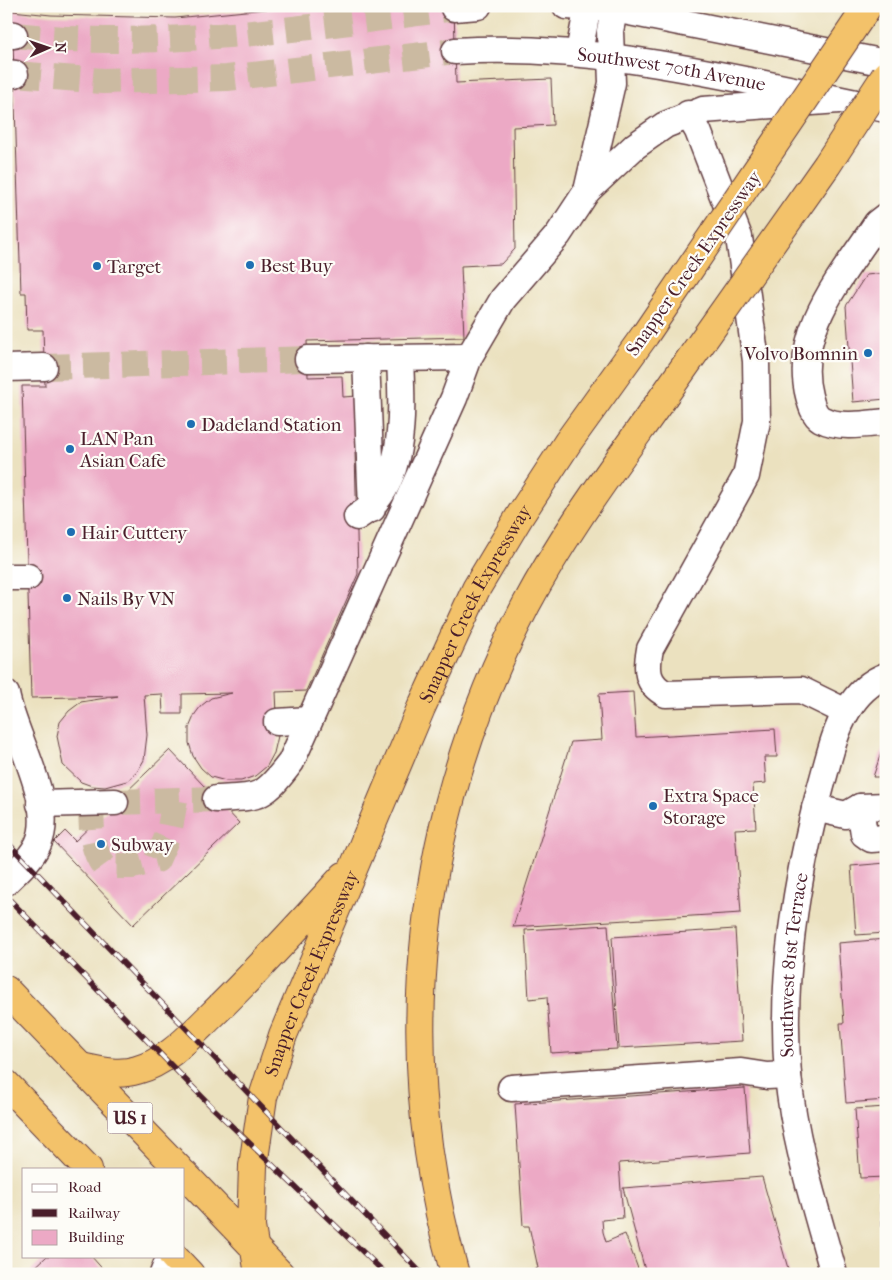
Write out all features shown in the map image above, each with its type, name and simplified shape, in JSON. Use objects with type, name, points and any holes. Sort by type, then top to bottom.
[{"type":"highway","name":"Snapper Creek Expressway","points":[[259,1274],[253,1246],[250,1208],[261,1105],[270,1070],[421,708],[476,590],[516,521],[568,442],[645,335],[868,6]]},
{"type":"highway","points":[[454,1274],[442,1224],[427,1137],[420,1024],[420,985],[429,898],[446,813],[457,773],[487,689],[526,605],[574,524],[827,165],[886,75]]},
{"type":"highway","points":[[81,1067],[104,1072],[124,1073],[150,1065],[171,1052],[241,988],[357,862]]},
{"type":"highway","name":"US 1","points":[[6,990],[178,1168]]},
{"type":"highway","points":[[6,1084],[87,1168]]},
{"type":"highway","points":[[185,1175],[280,1274]]},
{"type":"highway","points":[[173,1258],[190,1274]]},
{"type":"street","points":[[579,52],[580,6],[614,8],[886,63]]},
{"type":"street","points":[[587,191],[612,83],[610,31],[614,8]]},
{"type":"street","name":"Southwest 70th Avenue","points":[[455,51],[524,49],[611,56],[747,79],[886,109]]},
{"type":"street","points":[[216,799],[253,798],[273,786],[290,762],[454,398],[469,357],[503,299],[558,235],[587,191],[635,146],[665,125],[688,114],[724,107],[839,100]]},
{"type":"street","points":[[688,114],[698,131],[739,237],[756,361],[757,421],[746,476],[650,649],[647,664],[649,680],[656,689],[666,694],[801,690],[846,712]]},
{"type":"street","points":[[886,216],[877,223],[836,284],[814,324],[807,350],[807,388],[812,408],[819,418],[834,424],[886,422]]},
{"type":"street","points":[[308,359],[469,357]]},
{"type":"street","points":[[384,358],[389,481],[364,513],[384,358]]},
{"type":"street","points":[[6,368],[44,367]]},
{"type":"street","name":"Southwest 81st Terrace","points":[[834,1274],[804,1166],[788,1075],[786,1020],[793,921],[815,808],[834,743],[846,712],[860,693],[886,676]]},
{"type":"street","points":[[6,694],[10,712],[34,773],[42,825],[39,843],[32,855],[6,882]]},
{"type":"street","points":[[277,722],[309,720]]},
{"type":"street","points":[[40,804],[115,802]]},
{"type":"street","points":[[815,808],[846,815],[873,807]]},
{"type":"street","points":[[873,807],[864,834],[870,839],[886,838]]},
{"type":"street","points":[[511,1088],[741,1072],[767,1076],[788,1075]]},
{"type":"street","points":[[163,1274],[170,1258]]},
{"type":"building","name":"Dadeland Station","points":[[296,6],[454,6],[456,83],[551,79],[553,125],[513,127],[515,249],[501,264],[461,266],[464,337],[307,341],[308,377],[342,376],[343,397],[357,396],[359,452],[355,452],[358,574],[306,691],[276,692],[278,736],[274,753],[267,766],[255,776],[241,781],[226,781],[211,777],[201,768],[193,756],[189,743],[189,728],[195,714],[211,698],[232,693],[182,694],[182,714],[163,714],[162,694],[144,695],[147,735],[144,760],[137,772],[127,781],[105,787],[92,786],[81,782],[63,765],[57,736],[60,722],[69,711],[81,702],[118,696],[31,698],[22,386],[45,386],[43,330],[27,330],[26,293],[21,293],[12,11],[51,15],[175,18]]},
{"type":"building","name":"Volvo Bomnin","points":[[886,273],[886,399],[853,402],[846,306],[866,275]]},
{"type":"building","name":"Extra Space Storage","points":[[633,692],[636,737],[775,729],[777,757],[764,757],[766,783],[753,784],[756,828],[735,829],[741,913],[513,927],[571,742],[602,740],[599,694]]},
{"type":"building","points":[[885,741],[886,777],[873,777]]},
{"type":"building","points":[[170,750],[239,823],[133,925],[54,842],[65,831],[75,841]]},
{"type":"building","points":[[886,863],[886,933],[856,935],[851,866]]},
{"type":"building","points":[[608,925],[617,1049],[551,1053],[547,997],[529,999],[525,930]]},
{"type":"building","points":[[735,929],[742,1041],[619,1048],[612,937]]},
{"type":"building","points":[[886,939],[886,1100],[846,1103],[840,1023],[844,1023],[838,943]]},
{"type":"building","points":[[745,1088],[750,1153],[619,1163],[623,1218],[602,1220],[603,1232],[606,1242],[625,1234],[640,1274],[535,1274],[533,1270],[538,1268],[529,1226],[523,1226],[515,1104]]},
{"type":"building","points":[[886,1107],[886,1177],[860,1178],[855,1109]]},
{"type":"building","points":[[762,1177],[789,1272],[761,1274],[646,1274],[623,1188]]},
{"type":"building","points":[[879,1182],[886,1182],[886,1263],[884,1263]]},
{"type":"building","points":[[45,1258],[93,1258],[107,1274],[28,1274]]},
{"type":"tunnel","points":[[14,35],[69,39],[125,40],[235,35],[454,8]]},
{"type":"tunnel","points":[[15,74],[103,81],[227,78],[455,51]]},
{"type":"tunnel","points":[[44,367],[308,359]]},
{"type":"tunnel","points":[[115,802],[216,799]]},
{"type":"tunnel","points":[[91,803],[94,844],[99,859],[104,866],[133,866],[157,860],[169,833],[175,800]]},
{"type":"railway","points":[[6,841],[422,1274]]},
{"type":"railway","points":[[6,896],[213,1108],[386,1274]]},
{"type":"place","name":"Best Buy","points":[[250,265]]},
{"type":"place","name":"Target","points":[[97,266]]},
{"type":"place","name":"Volvo Bomnin","points":[[868,353]]},
{"type":"place","name":"Dadeland Station","points":[[191,424]]},
{"type":"place","name":"LAN Pan Asian Cafe","points":[[70,449]]},
{"type":"place","name":"Hair Cuttery","points":[[71,532]]},
{"type":"place","name":"Nails By VN","points":[[67,598]]},
{"type":"place","name":"Extra Space Storage","points":[[653,806]]},
{"type":"place","name":"Subway","points":[[101,844]]}]
